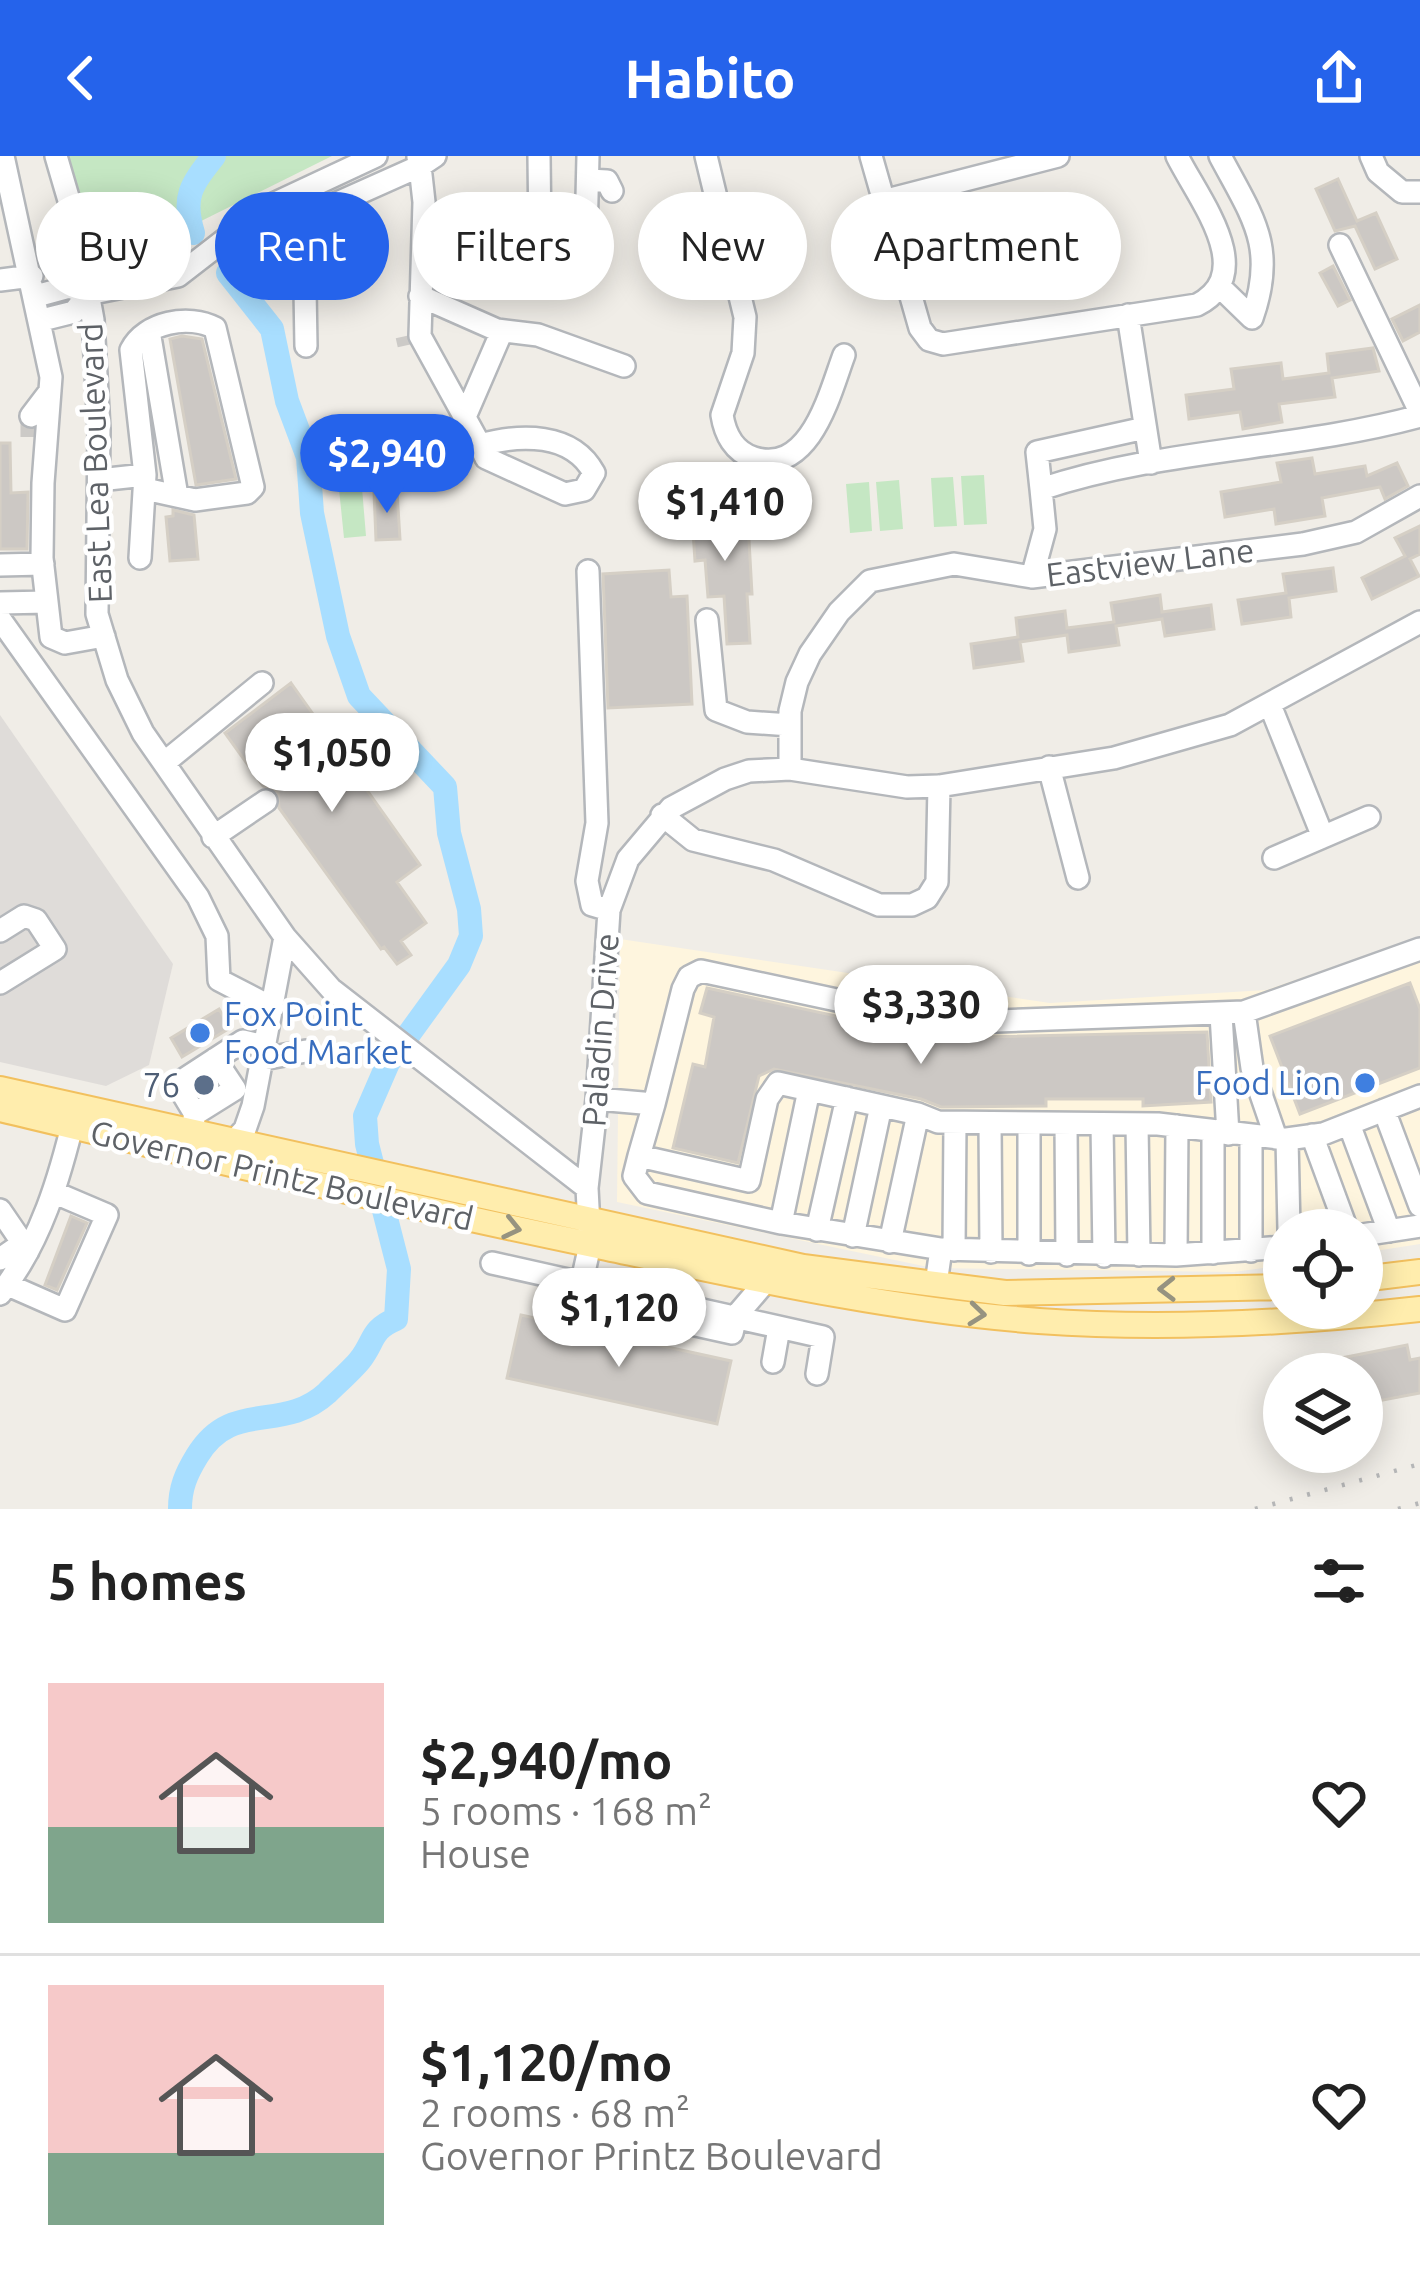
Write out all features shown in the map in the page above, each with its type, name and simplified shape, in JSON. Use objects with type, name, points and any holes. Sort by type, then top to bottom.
[{"type":"main road","points":[[0,1090],[75,1117]]},
{"type":"main road","name":"Governor Printz Boulevard","points":[[0,1109],[233,1142],[363,1182]]},
{"type":"main road","name":"Governor Printz Boulevard","points":[[75,1117],[117,1117],[190,1134],[716,1273],[950,1312],[1042,1321],[1229,1322],[1420,1309]]},
{"type":"main road","name":"Governor Printz Boulevard","points":[[582,1235],[1005,1293],[1263,1287]]},
{"type":"main road","points":[[1383,1276],[1420,1272]]},
{"type":"main road","points":[[766,1281],[779,1274],[924,1293],[936,1284]]},
{"type":"street","points":[[3,156],[42,320],[50,391],[43,564],[51,637],[65,643],[104,636]]},
{"type":"street","name":"East Lea Boulevard","points":[[56,156],[66,192]]},
{"type":"street","points":[[191,268],[267,207],[376,156]]},
{"type":"street","points":[[539,156],[539,192]]},
{"type":"street","points":[[588,156],[589,192]]},
{"type":"street","points":[[706,156],[723,240],[744,303],[743,353],[722,415],[733,445],[766,460],[792,452],[822,413],[844,355]]},
{"type":"street","points":[[871,156],[881,192]]},
{"type":"street","points":[[918,192],[1058,156]]},
{"type":"street","points":[[912,300],[920,328],[929,340],[944,344],[1196,304],[1214,296],[1225,277],[1226,254],[1177,156]]},
{"type":"street","points":[[1220,156],[1262,241],[1265,263],[1252,318],[1220,286]]},
{"type":"street","points":[[1371,156],[1378,172],[1402,192],[1420,192]]},
{"type":"street","points":[[306,346],[304,231],[317,212],[424,159],[424,192]]},
{"type":"street","points":[[590,179],[607,181],[611,192]]},
{"type":"street","points":[[1041,489],[1151,463],[1381,427],[1420,414],[1413,376],[1340,245]]},
{"type":"street","points":[[0,280],[34,286]]},
{"type":"street","points":[[42,320],[74,312],[83,300]]},
{"type":"street","name":"East Lea Boulevard","points":[[88,300],[99,429],[97,614],[117,680],[213,837],[285,937],[332,988],[587,1188]]},
{"type":"street","points":[[177,300],[182,320]]},
{"type":"street","points":[[420,300],[415,339],[486,458],[565,494],[584,490],[594,473],[585,456],[554,441],[508,438],[480,445]]},
{"type":"street","points":[[429,300],[502,331],[538,335],[624,366]]},
{"type":"street","points":[[1128,316],[1151,463]]},
{"type":"street","points":[[99,480],[145,482],[195,500],[247,493],[253,487],[215,328],[202,321],[182,320],[149,331],[131,350],[145,482],[140,558]]},
{"type":"street","points":[[149,331],[177,496]]},
{"type":"street","points":[[464,419],[502,331]]},
{"type":"street","points":[[31,416],[50,391]]},
{"type":"street","points":[[1032,577],[1046,529],[1037,452],[1145,428]]},
{"type":"street","points":[[31,439],[44,465]]},
{"type":"street","name":"Eastview Lane","points":[[790,769],[794,690],[810,654],[839,612],[870,581],[954,564],[1032,577],[1332,539],[1356,532],[1420,496]]},
{"type":"street","points":[[0,565],[43,564]]},
{"type":"street","points":[[588,571],[598,824],[587,881],[592,905],[608,910]]},
{"type":"street","points":[[0,603],[47,602]]},
{"type":"street","points":[[0,620],[198,897],[217,936],[219,980],[273,1007]]},
{"type":"street","points":[[707,620],[716,710],[747,722],[790,725]]},
{"type":"street","name":"Paladin Drive","points":[[573,1285],[597,1099],[608,910],[628,859],[662,814],[749,771],[790,769],[907,787],[938,786],[1114,758],[1230,725],[1420,622]]},
{"type":"street","points":[[164,763],[262,683]]},
{"type":"street","points":[[1270,705],[1323,837]]},
{"type":"street","points":[[1049,767],[1078,878]]},
{"type":"street","points":[[662,814],[694,840],[774,860],[879,905],[912,905],[927,898],[938,882],[938,786]]},
{"type":"street","points":[[213,837],[266,801]]},
{"type":"street","points":[[1274,858],[1369,817]]},
{"type":"street","points":[[0,931],[24,916],[36,920],[55,949],[0,983]]},
{"type":"street","points":[[285,937],[264,1053],[190,1134],[177,1084],[243,1041],[264,1053],[306,1051]]},
{"type":"street","points":[[1263,1250],[1104,1256],[947,1249],[817,1230],[647,1193],[634,1176],[683,989],[689,977],[700,971],[944,1023],[1232,1013],[1417,958]]},
{"type":"street","points":[[1213,1253],[1232,1013]]},
{"type":"street","points":[[1232,1013],[1282,1138],[1287,1209]]},
{"type":"street","points":[[203,1069],[230,1095],[245,1129],[233,1142]]},
{"type":"street","points":[[742,1215],[772,1088],[778,1083],[938,1122],[1137,1124],[1282,1138],[1312,1135],[1420,1096]]},
{"type":"street","points":[[781,1223],[809,1090]]},
{"type":"street","points":[[817,1230],[847,1098]]},
{"type":"street","points":[[597,1099],[654,1104]]},
{"type":"street","points":[[853,1236],[881,1106]]},
{"type":"street","points":[[1384,1110],[1420,1206]]},
{"type":"street","points":[[890,1242],[918,1114]]},
{"type":"street","points":[[53,1192],[107,1215],[65,1310],[4,1290],[53,1192],[75,1117]]},
{"type":"street","points":[[936,1284],[947,1249],[955,1123]]},
{"type":"street","points":[[990,1123],[992,1252]]},
{"type":"street","points":[[1029,1123],[1029,1254]]},
{"type":"street","points":[[1066,1124],[1067,1255]]},
{"type":"street","points":[[1102,1124],[1104,1256]]},
{"type":"street","points":[[1137,1124],[1139,1255]]},
{"type":"street","points":[[1348,1124],[1389,1231]]},
{"type":"street","points":[[1176,1255],[1178,1126]]},
{"type":"street","points":[[1312,1135],[1339,1209]]},
{"type":"street","points":[[1251,1136],[1251,1251]]},
{"type":"street","points":[[640,1156],[749,1180]]},
{"type":"street","points":[[0,1210],[26,1247]]},
{"type":"street","points":[[1383,1232],[1420,1226]]},
{"type":"street","points":[[0,1259],[26,1247]]},
{"type":"street","points":[[492,1262],[734,1324],[823,1337],[817,1374]]},
{"type":"street","points":[[716,1273],[734,1324]]},
{"type":"street","points":[[734,1324],[766,1281]]},
{"type":"street","points":[[773,1362],[779,1328]]},
{"type":"shaded area","points":[[0,715],[173,964],[149,1065],[106,1086],[0,1062]]},
{"type":"shaded area","points":[[1420,937],[1420,1244],[1383,1250],[1383,1209],[1263,1209],[1263,1268],[1234,1272],[933,1268],[617,1202],[620,939],[1050,1003],[1266,990]]},
{"type":"green space","points":[[67,156],[332,156],[260,192],[215,192],[215,214],[191,226],[191,192],[77,192]]},
{"type":"green space","points":[[984,475],[987,524],[964,525],[961,476]]},
{"type":"green space","points":[[953,477],[957,526],[934,527],[931,478]]},
{"type":"green space","points":[[899,480],[903,529],[880,531],[876,482]]},
{"type":"green space","points":[[869,482],[872,531],[850,533],[846,484]]},
{"type":"green space","points":[[362,488],[366,536],[344,538],[339,489]]},
{"type":"building","points":[[1338,179],[1357,221],[1376,213],[1397,259],[1375,269],[1355,226],[1335,231],[1316,189]]},
{"type":"building","points":[[1333,266],[1350,300],[1338,306],[1320,273]]},
{"type":"building","points":[[1420,305],[1420,332],[1403,341],[1392,319]]},
{"type":"building","points":[[170,339],[202,339],[236,479],[196,485]]},
{"type":"building","points":[[1373,348],[1379,371],[1332,378],[1335,397],[1279,404],[1282,422],[1243,429],[1240,412],[1189,419],[1186,395],[1234,389],[1231,369],[1281,363],[1283,379],[1329,373],[1327,354]]},
{"type":"building","points":[[0,443],[10,443],[11,493],[28,492],[27,549],[0,549]]},
{"type":"building","points":[[1312,458],[1315,474],[1365,466],[1367,476],[1397,463],[1408,486],[1385,499],[1380,487],[1322,498],[1325,516],[1276,524],[1274,509],[1225,517],[1221,492],[1281,482],[1277,463]]},
{"type":"building","points":[[397,491],[400,539],[376,540],[374,492]]},
{"type":"building","points":[[720,499],[721,524],[748,522],[750,643],[727,644],[724,596],[708,597],[705,560],[695,561],[691,501]]},
{"type":"building","points":[[173,510],[194,515],[198,559],[170,561],[166,517],[173,516]]},
{"type":"building","points":[[1420,526],[1420,554],[1410,559],[1419,576],[1372,599],[1362,578],[1405,556],[1395,538]]},
{"type":"building","points":[[1333,568],[1336,591],[1289,598],[1291,617],[1242,624],[1238,600],[1286,593],[1283,574]]},
{"type":"building","points":[[669,570],[671,597],[687,596],[692,704],[608,708],[603,574]]},
{"type":"building","points":[[1160,595],[1162,612],[1211,605],[1214,629],[1165,636],[1162,619],[1116,626],[1119,645],[1069,652],[1067,635],[1020,642],[1023,661],[974,668],[971,644],[1018,637],[1016,618],[1065,611],[1067,628],[1114,622],[1111,603]]},
{"type":"building","points":[[291,683],[420,865],[397,882],[426,923],[401,941],[411,955],[397,964],[381,949],[279,808],[278,792],[263,786],[225,733]]},
{"type":"building","points":[[1410,983],[1420,1009],[1420,1068],[1300,1114],[1270,1036]]},
{"type":"building","points":[[707,988],[937,1038],[1207,1032],[1211,1102],[1143,1106],[1143,1099],[1046,1099],[1046,1106],[941,1107],[774,1069],[759,1076],[738,1163],[673,1148],[693,1064],[705,1067],[714,1017],[700,1013]]},
{"type":"building","name":"Fox Point Food Market","points":[[219,1009],[230,1028],[182,1057],[171,1038]]},
{"type":"building","points":[[71,1216],[87,1223],[57,1290],[45,1285]]},
{"type":"building","points":[[521,1315],[731,1361],[717,1424],[507,1378]]},
{"type":"building","points":[[1407,1345],[1410,1360],[1420,1358],[1420,1393],[1383,1400],[1383,1353],[1367,1353]]},
{"type":"waterway","points":[[193,233],[188,210],[191,192],[214,156]]},
{"type":"waterway","points":[[180,1509],[187,1475],[211,1438],[242,1421],[310,1405],[357,1364],[374,1336],[396,1319],[399,1269],[367,1144],[365,1116],[388,1063],[459,965],[471,936],[469,909],[449,833],[445,787],[359,696],[338,636],[312,513],[308,457],[287,401],[272,329],[249,300]]},
{"type":"tunnel","points":[[406,336],[408,345]]},
{"type":"tunnel","points":[[31,416],[31,439]]},
{"type":"tunnel","points":[[199,1077],[213,1098]]},
{"type":"railway","points":[[1255,1509],[1420,1464]]},
{"type":"railway","points":[[1398,1509],[1420,1503]]},
{"type":"place","name":"Fox Point Food Market","points":[[200,1033]]},
{"type":"place","name":"Food Lion","points":[[1365,1083]]},
{"type":"place","name":"76","points":[[204,1085]]}]
